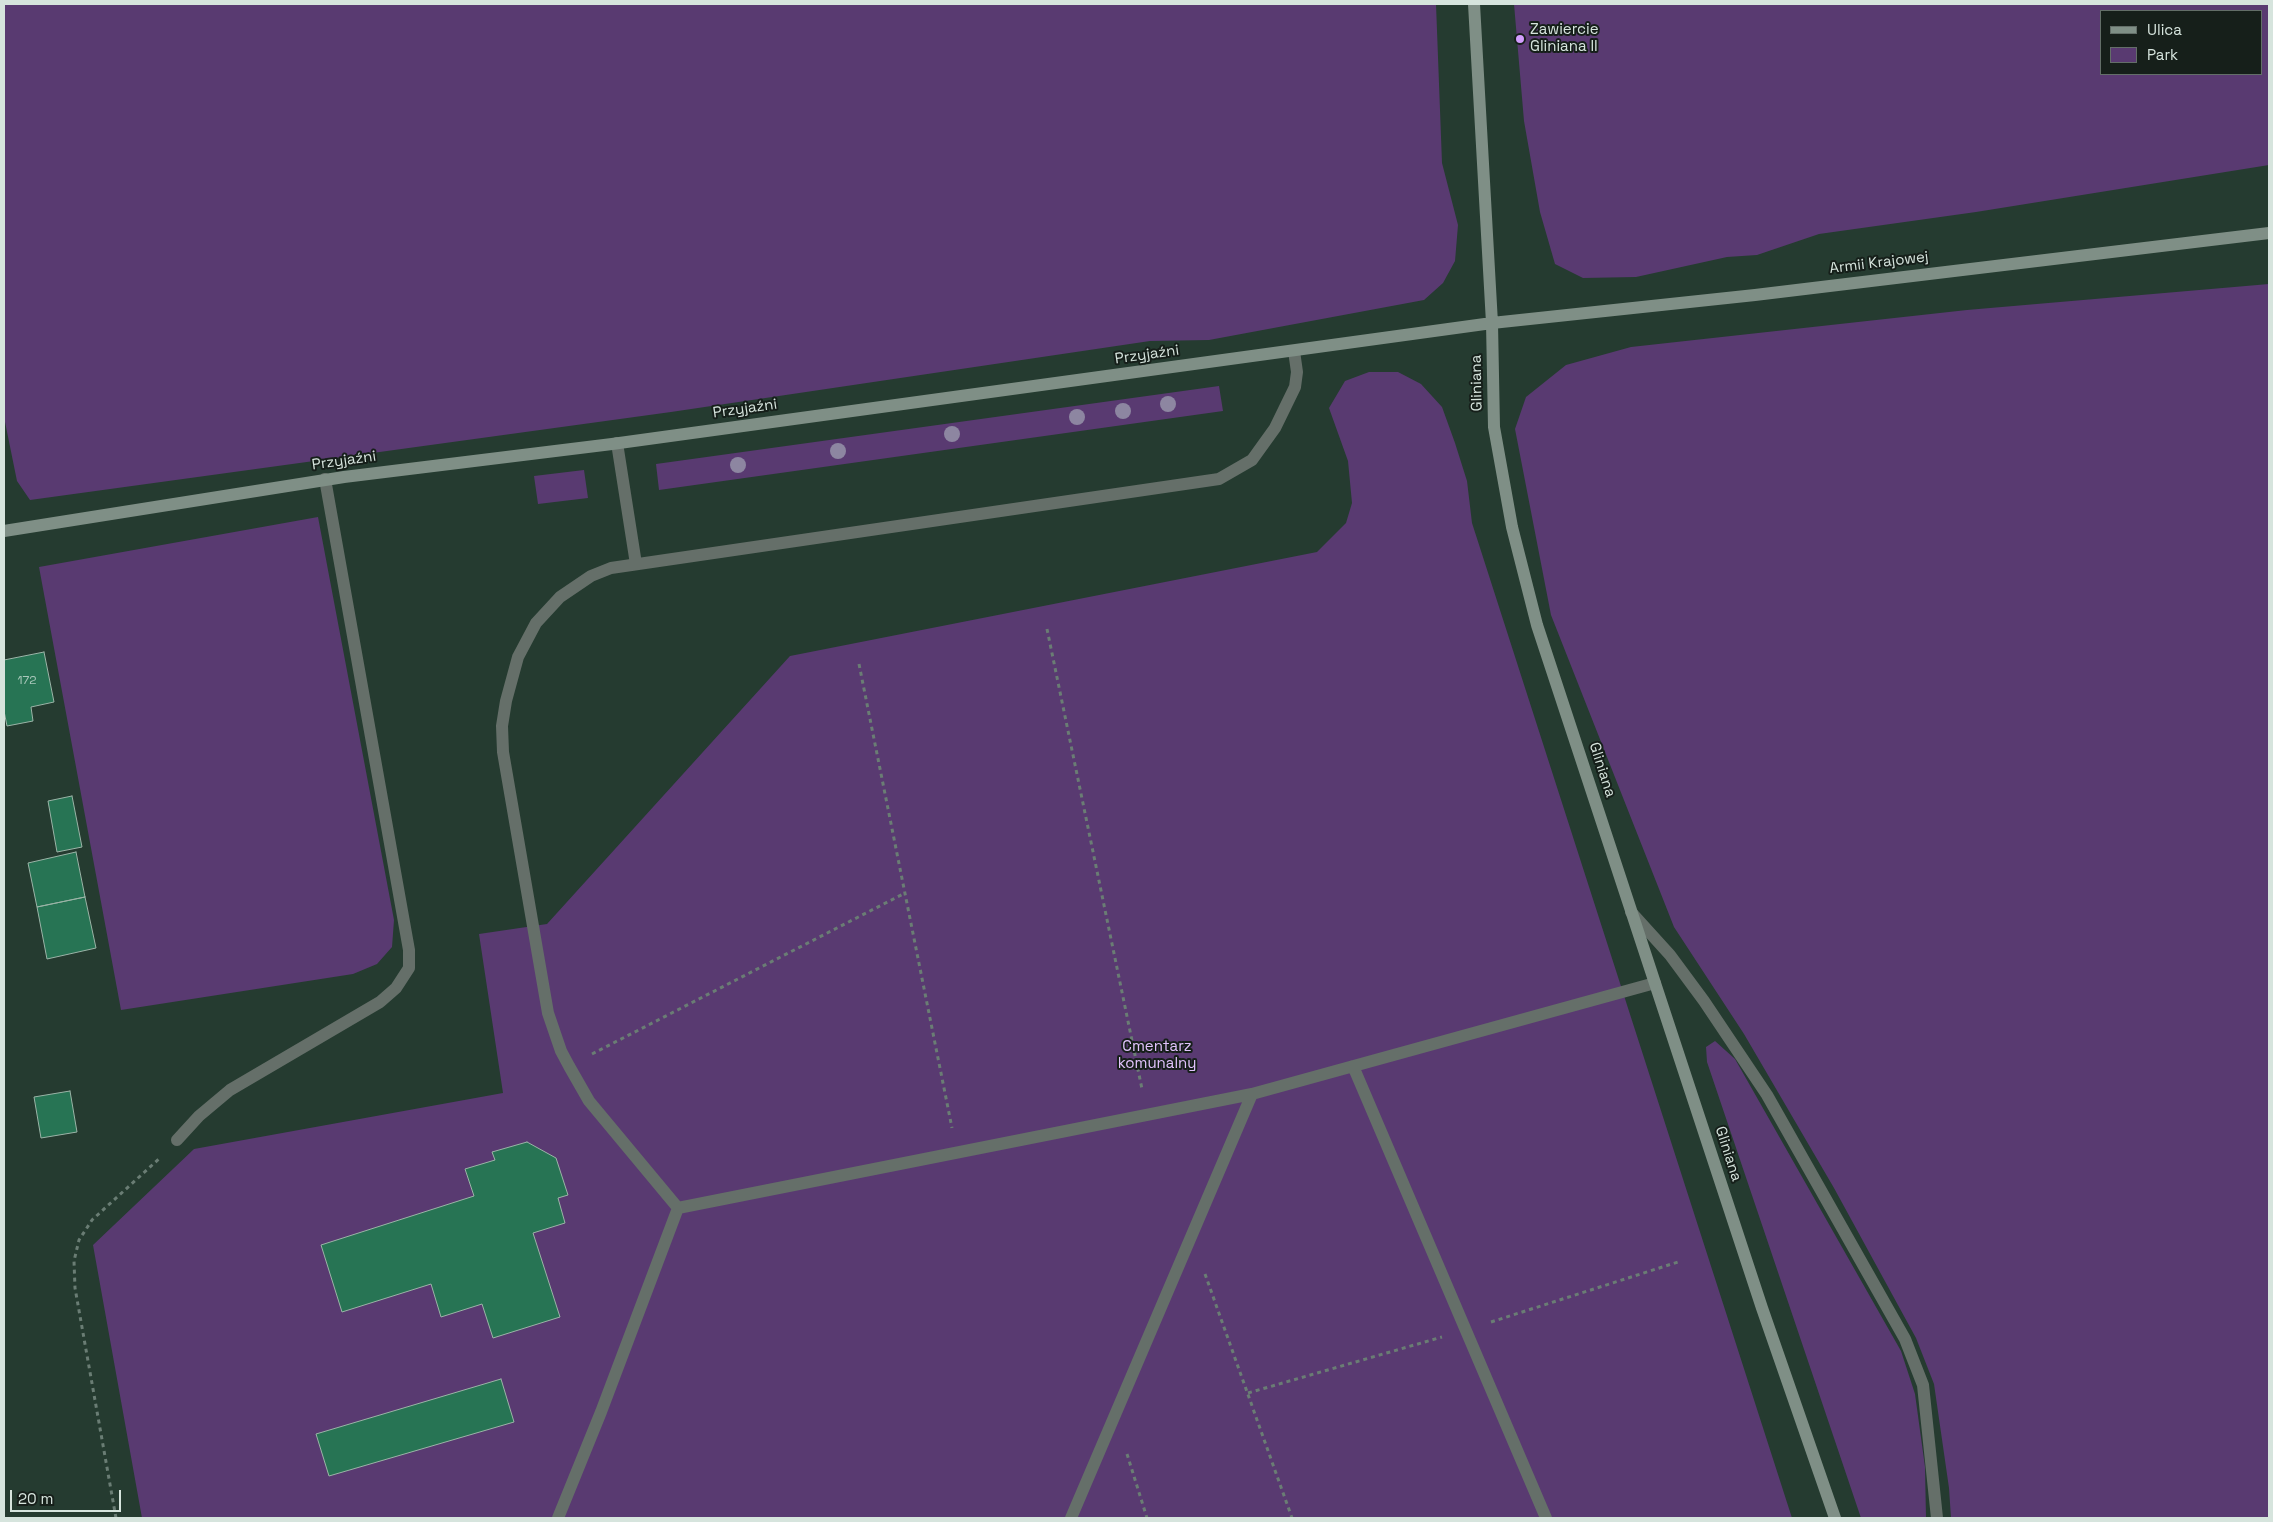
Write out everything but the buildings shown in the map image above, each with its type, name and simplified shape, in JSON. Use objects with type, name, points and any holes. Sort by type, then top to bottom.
[{"type":"street","name":"Gliniana","points":[[1474,4],[1492,323],[1494,426],[1512,527],[1537,625],[1762,1308],[1835,1518]]},
{"type":"street","name":"Armii Krajowej","points":[[1492,323],[2269,234]]},
{"type":"street","name":"Przyjaźni","points":[[4,531],[325,479],[617,443],[1492,323]]},
{"type":"lane","points":[[678,1208],[589,1101],[561,1051],[548,1013],[503,752],[502,726],[506,701],[518,657],[536,623],[560,598],[591,576],[610,568],[1219,478],[1252,460],[1275,428],[1295,386],[1297,372],[1294,351]]},
{"type":"lane","points":[[617,443],[636,564]]},
{"type":"lane","points":[[177,1140],[199,1116],[230,1090],[380,1002],[396,988],[409,968],[409,950],[325,479]]},
{"type":"lane","points":[[1631,912],[1670,955],[1767,1095],[1905,1339],[1923,1385],[1937,1518]]},
{"type":"lane","points":[[678,1208],[1252,1094],[1655,983]]},
{"type":"lane","points":[[1353,1066],[1546,1518]]},
{"type":"lane","points":[[1071,1518],[1252,1094]]},
{"type":"lane","points":[[558,1518],[601,1412],[678,1208]]},
{"type":"path","points":[[1047,629],[1147,1114]]},
{"type":"path","points":[[859,664],[957,1153]]},
{"type":"path","points":[[569,1066],[905,893]]},
{"type":"path","points":[[116,1518],[75,1288],[74,1261],[79,1240],[92,1220],[147,1171],[177,1140]]},
{"type":"path","points":[[1191,1235],[1292,1518]]},
{"type":"path","points":[[1114,1415],[1147,1518]]},
{"type":"green space","points":[[4,4],[1436,4],[1442,163],[1458,225],[1455,261],[1443,283],[1424,300],[1209,340],[1150,341],[671,412],[30,500],[17,481],[4,417]]},
{"type":"green space","points":[[1514,4],[2269,4],[2269,165],[1976,212],[1819,234],[1757,255],[1727,257],[1636,277],[1583,278],[1555,264],[1540,212],[1524,121]]},
{"type":"green space","points":[[2269,284],[2269,1518],[1951,1518],[1949,1488],[1934,1384],[1916,1338],[1834,1188],[1744,1034],[1674,927],[1551,615],[1515,429],[1526,397],[1566,365],[1631,347],[1967,310]]},
{"type":"green space","name":"Cmentarz komunalny","points":[[1369,372],[1398,372],[1421,384],[1442,407],[1467,481],[1472,523],[1792,1518],[142,1518],[93,1245],[194,1149],[503,1093],[479,934],[547,924],[790,656],[1317,552],[1346,523],[1352,503],[1348,461],[1329,408],[1345,381]]},
{"type":"green space","points":[[1219,386],[1223,411],[659,490],[656,464]]},
{"type":"green space","points":[[584,470],[588,498],[538,504],[534,476]]},
{"type":"green space","points":[[318,517],[394,920],[392,947],[377,964],[353,974],[121,1010],[39,567]]},
{"type":"green space","points":[[1715,1041],[1735,1059],[1901,1351],[1915,1394],[1925,1467],[1926,1518],[1861,1518],[1707,1062],[1706,1047]]},
{"type":"place","name":"Zawiercie Gliniana II","points":[[1520,39]]}]
